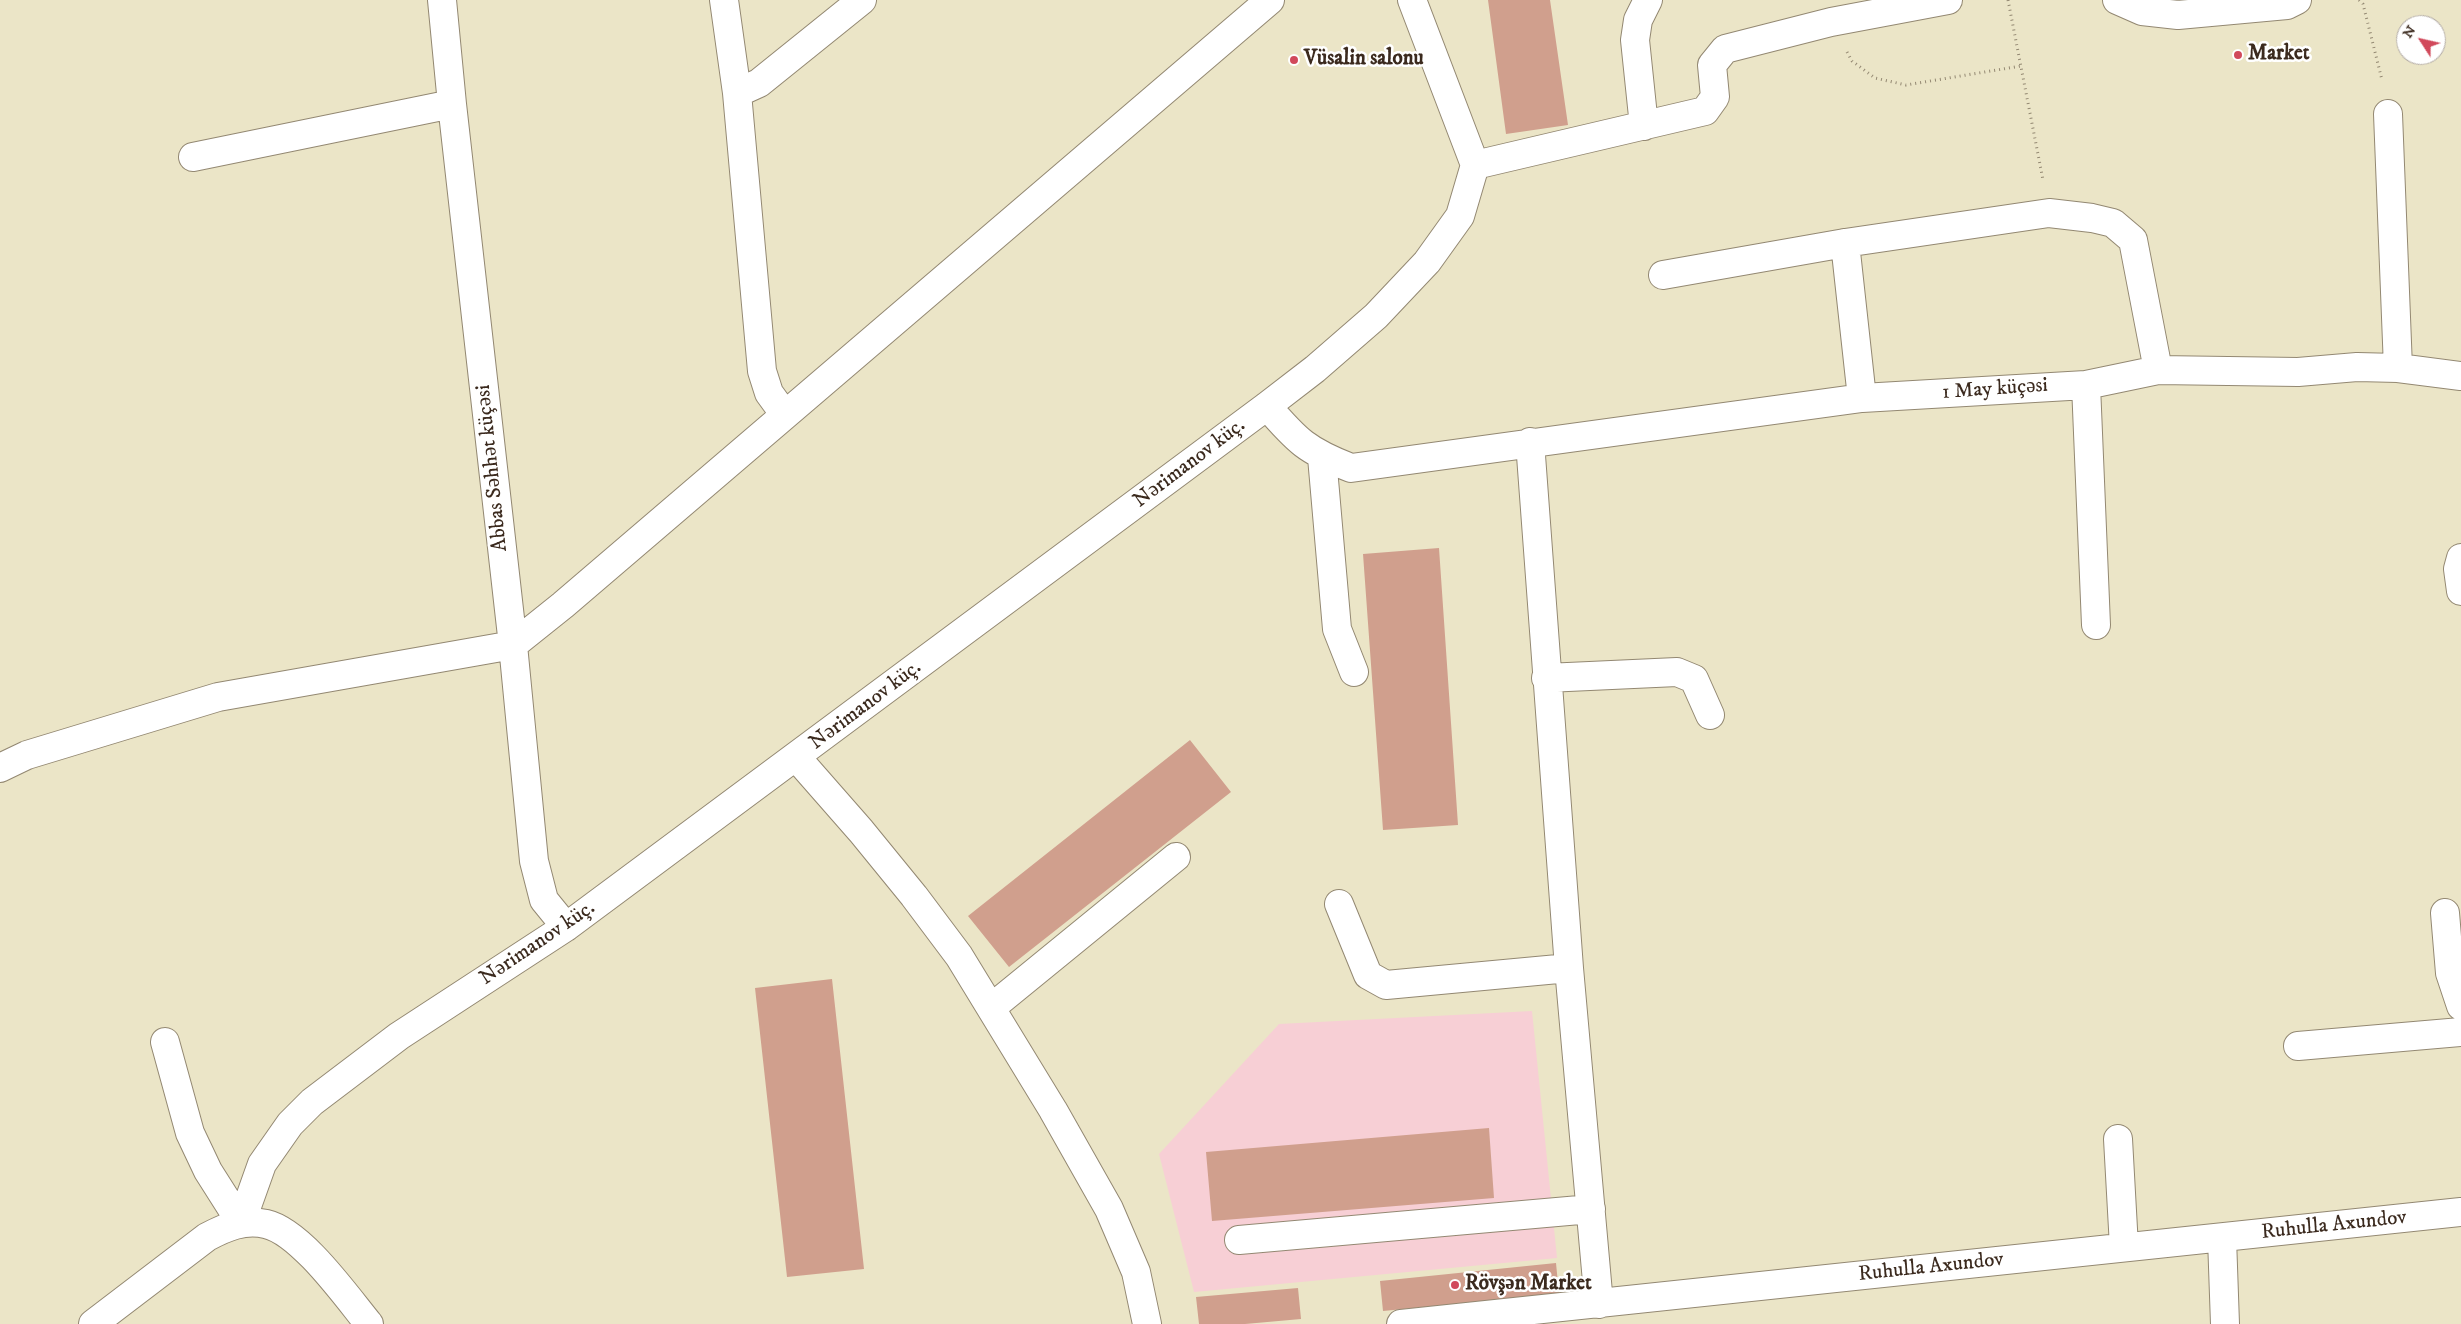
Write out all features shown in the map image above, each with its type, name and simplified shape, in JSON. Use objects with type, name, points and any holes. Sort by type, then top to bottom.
[{"type":"street","name":"Abbas Səhhət küçəsi","points":[[442,0],[513,646],[534,861],[544,900],[566,927]]},
{"type":"street","points":[[724,0],[737,93],[762,371],[769,392],[785,415]]},
{"type":"street","points":[[737,93],[759,83],[862,0]]},
{"type":"street","points":[[0,768],[27,755],[218,697],[513,646],[1270,0]]},
{"type":"street","points":[[1412,0],[1475,165],[1706,112],[1716,97],[1712,65],[1725,49],[1831,22],[1948,0]]},
{"type":"street","points":[[1644,126],[1635,40],[1638,20],[1648,0]]},
{"type":"street","points":[[2117,0],[2142,11],[2171,7],[2287,5],[2297,0]]},
{"type":"street","points":[[192,157],[452,104]]},
{"type":"street","points":[[2388,114],[2398,368]]},
{"type":"street","name":"Nərimanov küç.","points":[[241,1223],[262,1164],[290,1124],[312,1102],[399,1036],[566,927],[797,758],[1267,406],[1376,316],[1427,262],[1460,216],[1475,165]]},
{"type":"street","points":[[1663,275],[1844,243],[2049,213],[2113,223],[2133,240],[2158,370]]},
{"type":"street","points":[[1844,243],[1862,398]]},
{"type":"street","name":"1 May küçəsi","points":[[1267,406],[1296,440],[1322,457],[1351,468],[1862,398],[2086,385],[2158,370],[2298,372],[2357,367],[2398,368],[2461,376]]},
{"type":"street","points":[[2086,385],[2096,625]]},
{"type":"street","points":[[1530,442],[1569,968],[1599,1304]]},
{"type":"street","points":[[1322,457],[1337,629],[1354,672]]},
{"type":"street","points":[[2461,558],[2458,569],[2461,591]]},
{"type":"street","points":[[1546,678],[1677,672],[1694,679],[1710,715]]},
{"type":"street","points":[[797,758],[861,831],[914,896],[959,956],[1053,1110],[1109,1209],[1136,1272],[1147,1324]]},
{"type":"street","points":[[991,1008],[1176,857]]},
{"type":"street","points":[[1339,904],[1368,975],[1386,985],[1569,968]]},
{"type":"street","points":[[2445,913],[2450,973],[2461,1006]]},
{"type":"street","points":[[2298,1046],[2461,1032]]},
{"type":"street","points":[[165,1042],[190,1133],[208,1171],[241,1223]]},
{"type":"street","points":[[2118,1139],[2124,1248]]},
{"type":"street","points":[[1239,1240],[1591,1210]]},
{"type":"street","name":"Ruhulla Axundov","points":[[1401,1324],[2461,1212]]},
{"type":"street","points":[[93,1324],[207,1238],[224,1228],[241,1223],[266,1224],[285,1232],[325,1271],[369,1324]]},
{"type":"street","points":[[2222,1238],[2226,1324]]},
{"type":"path","points":[[2008,0],[2049,213]]},
{"type":"path","points":[[2359,0],[2363,4],[2375,46],[2388,114]]},
{"type":"path","points":[[1831,22],[1852,61],[1875,78],[1906,85],[2021,66]]},
{"type":"shaded area","points":[[1532,1011],[1557,1258],[1194,1292],[1159,1154],[1279,1024]]},
{"type":"building","points":[[1488,0],[1550,0],[1568,125],[1506,134]]},
{"type":"building","points":[[1439,548],[1458,825],[1383,830],[1363,554]]},
{"type":"building","points":[[1190,740],[1231,792],[1009,967],[968,916]]},
{"type":"building","points":[[832,979],[864,1269],[787,1277],[755,988]]},
{"type":"building","points":[[1489,1128],[1494,1198],[1212,1221],[1206,1152]]},
{"type":"building","points":[[1556,1263],[1559,1294],[1383,1311],[1380,1281]]},
{"type":"building","points":[[1298,1288],[1301,1319],[1245,1324],[1199,1324],[1196,1297]]},
{"type":"place","name":"Market","points":[[2238,55]]},
{"type":"place","name":"Vüsalin salonu","points":[[1294,60]]},
{"type":"place","name":"Rövşən Market","points":[[1455,1285]]}]
